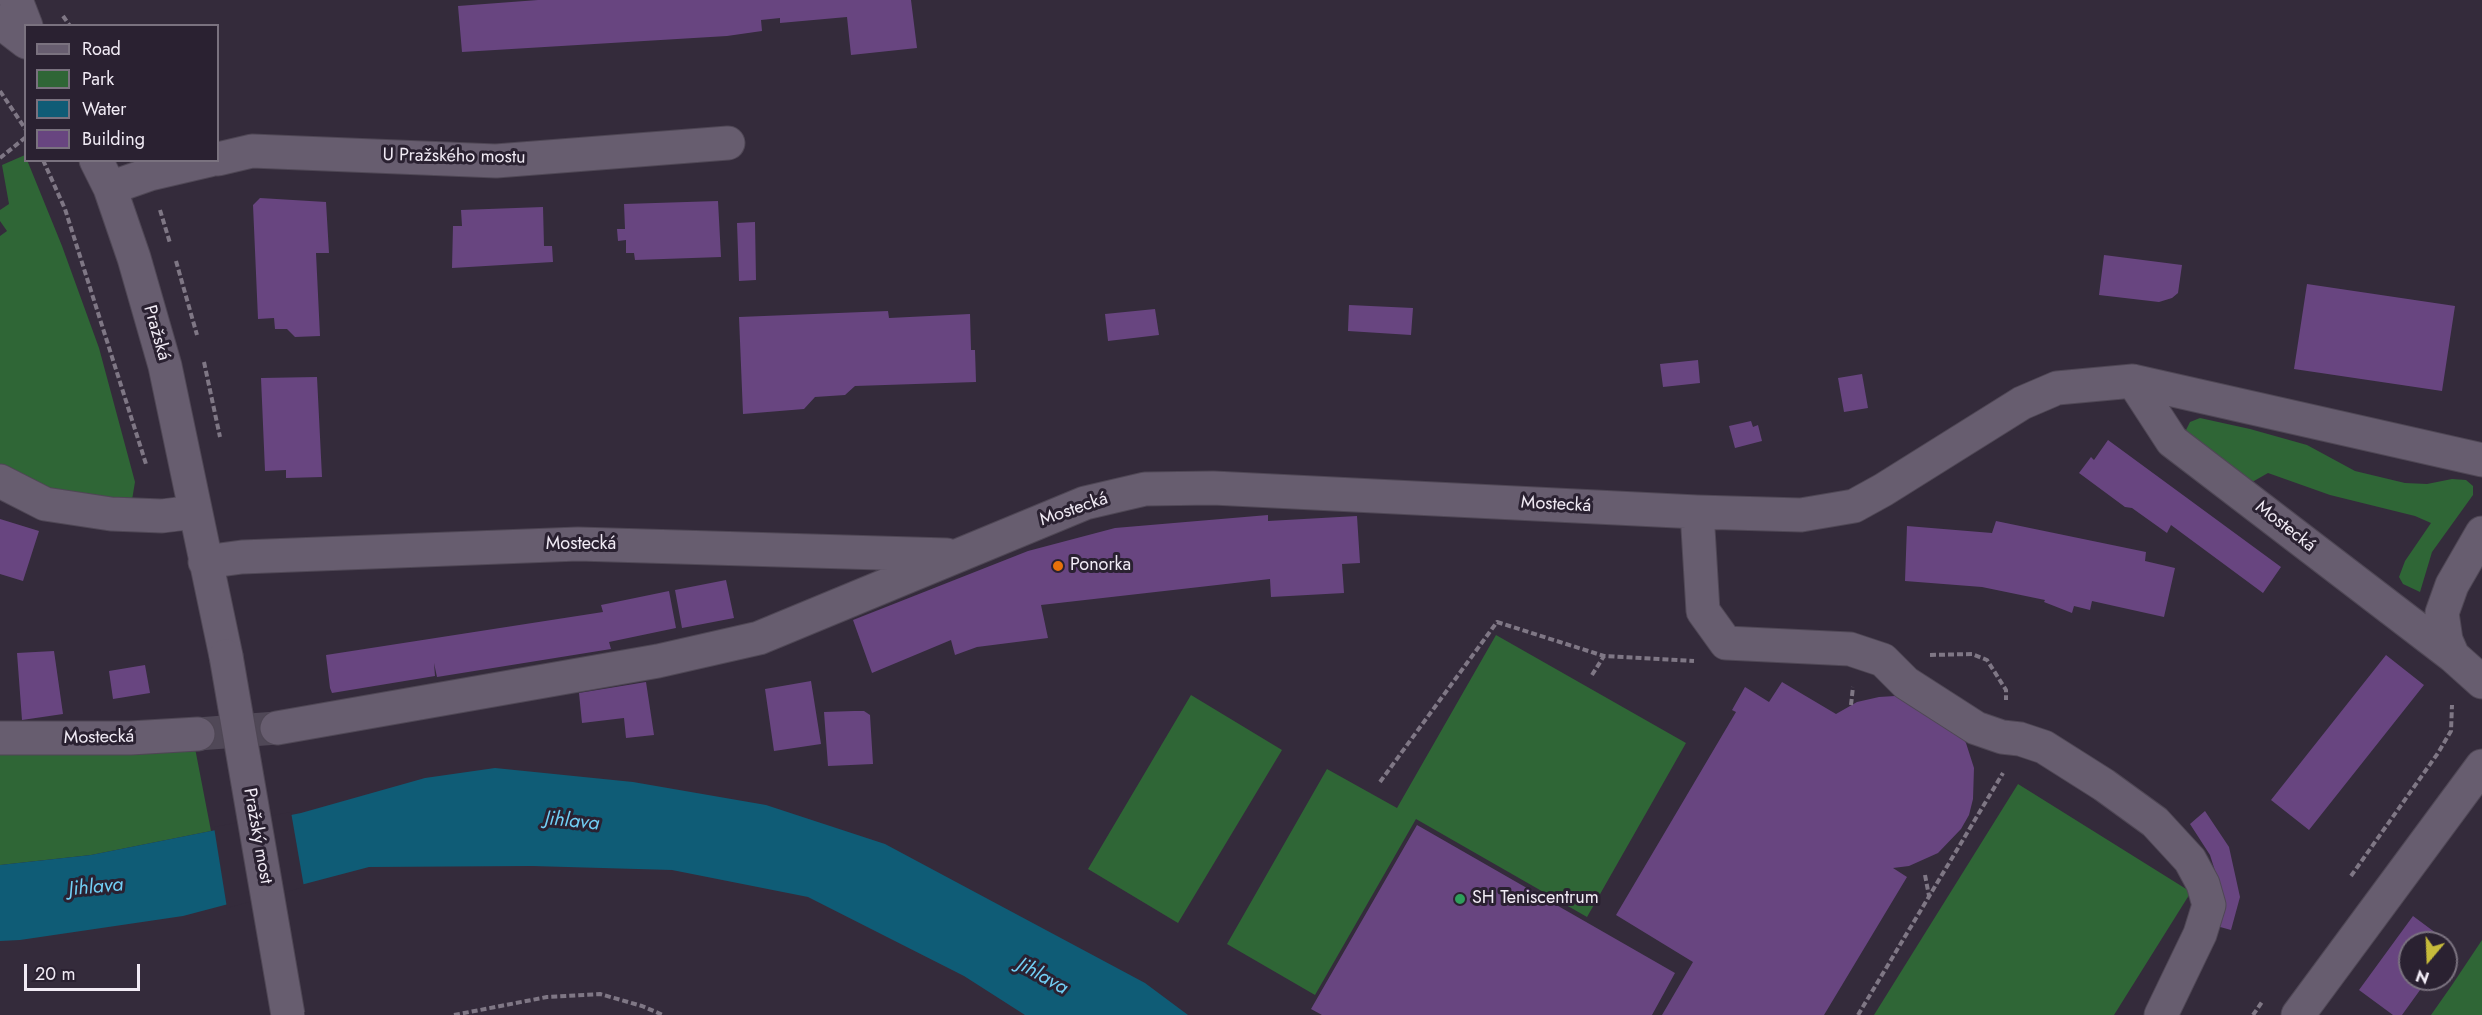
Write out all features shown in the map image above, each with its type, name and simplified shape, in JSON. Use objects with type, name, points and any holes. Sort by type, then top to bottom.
[{"type":"street","points":[[16,0],[25,24]]},
{"type":"street","points":[[0,22],[24,40]]},
{"type":"street","name":"U Pražského mostu","points":[[219,159],[252,151],[496,161],[728,143]]},
{"type":"street","points":[[103,174],[150,174],[201,162]]},
{"type":"street","name":"Pražská","points":[[103,174],[134,258],[165,366],[226,656]]},
{"type":"street","name":"Mostecká","points":[[2133,381],[2172,441],[2453,656],[2482,682]]},
{"type":"street","name":"Mostecká","points":[[277,728],[658,661],[759,638],[1085,503],[1144,489],[1213,488],[1801,515],[1854,506],[2022,403],[2057,388],[2133,381],[2482,460]]},
{"type":"street","points":[[0,482],[45,504],[111,514],[162,516],[195,512]]},
{"type":"street","points":[[1697,512],[1703,611],[1726,643],[1850,649],[1884,660],[1906,683],[1976,728],[2044,747],[2104,785],[2155,822],[2190,860],[2203,884],[2209,905],[2200,934],[2161,1015]]},
{"type":"street","points":[[2453,656],[2446,640],[2442,613],[2452,585],[2482,533]]},
{"type":"street","name":"Mostecká","points":[[206,562],[242,557],[578,544],[957,555]]},
{"type":"street","name":"Pražský most","points":[[226,656],[288,1015]]},
{"type":"street","name":"Mostecká","points":[[0,738],[118,738],[198,734]]},
{"type":"street","points":[[2298,1015],[2482,766]]},
{"type":"path","points":[[0,91],[24,127]]},
{"type":"path","points":[[0,158],[24,139]]},
{"type":"path","points":[[44,162],[65,209],[162,516]]},
{"type":"path","points":[[1380,782],[1497,621],[1604,656],[1592,675]]},
{"type":"path","points":[[1851,705],[1854,681]]},
{"type":"path","points":[[2349,879],[2438,753],[2451,730],[2453,697]]},
{"type":"path","points":[[1858,1015],[2003,775],[2000,747],[2002,737]]},
{"type":"path","points":[[1925,875],[1929,897]]},
{"type":"path","points":[[454,1015],[547,997],[600,994],[642,1006],[663,1015]]},
{"type":"path","points":[[2253,1015],[2267,996]]},
{"type":"green space","points":[[24,155],[24,162],[28,162],[62,246],[99,348],[135,482],[132,500],[60,495],[0,467],[0,236],[7,231],[0,221],[0,210],[9,204],[2,165]]},
{"type":"green space","points":[[2200,418],[2307,445],[2355,471],[2405,483],[2427,484],[2452,479],[2466,480],[2473,486],[2473,495],[2432,552],[2420,592],[2403,584],[2399,577],[2405,561],[2431,523],[2415,516],[2330,495],[2268,473],[2247,485],[2189,443],[2186,430],[2190,422]]},
{"type":"green space","points":[[1496,635],[1686,743],[1587,917],[1416,819],[1315,995],[1227,944],[1327,769],[1397,808]]},
{"type":"green space","points":[[1191,695],[1282,750],[1178,923],[1088,869]]},
{"type":"green space","points":[[0,745],[195,748],[211,831],[91,855],[0,865]]},
{"type":"green space","points":[[2018,784],[2191,892],[2114,1015],[1874,1015]]},
{"type":"green space","points":[[2482,940],[2482,1015],[2431,1015],[2448,991],[2458,991],[2458,976]]},
{"type":"water","name":"Jihlava","points":[[495,768],[633,782],[766,805],[885,844],[1145,983],[1188,1015],[1025,1015],[964,976],[808,897],[672,870],[532,866],[369,867],[183,916],[0,941],[0,865],[91,855],[301,813],[425,778]]},
{"type":"pier","points":[[291,812],[304,887],[227,908],[214,827]]},
{"type":"building","points":[[538,0],[911,0],[917,48],[851,55],[847,17],[780,23],[780,18],[761,20],[762,31],[727,36],[462,52],[458,6]]},
{"type":"building","points":[[260,198],[326,202],[329,253],[316,253],[320,336],[295,337],[287,329],[275,329],[274,318],[258,319],[253,205]]},
{"type":"building","points":[[718,201],[721,257],[635,260],[634,253],[626,253],[626,240],[618,241],[617,229],[625,229],[624,204]]},
{"type":"building","points":[[543,207],[544,246],[552,246],[553,262],[452,268],[453,226],[462,226],[461,210]]},
{"type":"building","points":[[755,222],[756,280],[739,281],[737,223]]},
{"type":"building","points":[[2104,255],[2182,265],[2178,293],[2172,298],[2159,302],[2099,295]]},
{"type":"building","points":[[2307,284],[2455,306],[2442,391],[2294,369]]},
{"type":"building","points":[[1349,305],[1413,308],[1411,335],[1348,331]]},
{"type":"building","points":[[1155,309],[1159,335],[1108,341],[1105,314]]},
{"type":"building","points":[[888,311],[889,318],[970,314],[971,350],[975,350],[976,382],[855,386],[845,395],[815,397],[804,409],[743,414],[739,317]]},
{"type":"building","points":[[1698,360],[1700,383],[1663,387],[1660,364]]},
{"type":"building","points":[[1862,374],[1868,408],[1844,412],[1838,378]]},
{"type":"building","points":[[317,377],[322,477],[286,478],[286,470],[265,471],[261,378]]},
{"type":"building","points":[[1751,421],[1753,427],[1758,425],[1762,441],[1735,448],[1729,426]]},
{"type":"building","points":[[2108,440],[2281,567],[2263,593],[2171,525],[2167,533],[2132,508],[2125,507],[2079,473],[2091,457],[2094,460]]},
{"type":"building","points":[[1268,515],[1268,521],[1357,516],[1360,563],[1342,564],[1344,593],[1271,597],[1270,579],[1041,605],[1048,638],[977,647],[955,655],[951,640],[872,673],[853,620],[1028,551],[1115,528]]},
{"type":"building","points":[[0,519],[39,531],[23,581],[0,574]]},
{"type":"building","points":[[1996,521],[2146,552],[2145,561],[2175,568],[2164,617],[2092,601],[2090,610],[2074,606],[2072,613],[2044,602],[2045,600],[1982,587],[1905,581],[1907,526],[1992,533]]},
{"type":"building","points":[[726,580],[734,618],[682,628],[675,590]]},
{"type":"building","points":[[669,591],[676,628],[609,642],[611,649],[437,677],[434,663],[435,676],[332,693],[330,688],[326,655],[603,612],[601,605]]},
{"type":"building","points":[[54,651],[63,714],[22,720],[17,653]]},
{"type":"building","points":[[2386,655],[2424,685],[2309,830],[2271,800]]},
{"type":"building","points":[[145,665],[150,693],[113,699],[109,671]]},
{"type":"building","points":[[811,681],[821,744],[774,751],[765,689]]},
{"type":"building","points":[[646,682],[654,735],[626,738],[624,718],[582,723],[579,693]]},
{"type":"building","points":[[1782,682],[1836,714],[1857,702],[1895,696],[1916,701],[1956,728],[1966,743],[1974,768],[1973,799],[1969,815],[1961,829],[1938,853],[1909,866],[1893,868],[1907,877],[1824,1015],[1662,1015],[1693,962],[1616,915],[1736,712],[1732,710],[1745,687],[1769,702]]},
{"type":"building","points":[[864,711],[870,715],[873,764],[828,766],[824,712]]},
{"type":"building","points":[[2205,811],[2229,847],[2240,897],[2231,930],[2213,925],[2222,893],[2210,855],[2190,824]]},
{"type":"building","name":"SH Teniscentrum","points":[[1417,825],[1675,973],[1652,1015],[1322,1015],[1311,1009]]},
{"type":"building","points":[[2413,916],[2433,931],[2402,931]]},
{"type":"building","points":[[2398,937],[2398,991],[2419,991],[2402,1015],[2393,1015],[2359,990]]},
{"type":"tunnel","points":[[198,734],[277,728]]},
{"type":"place","name":"Ponorka","points":[[1058,566]]},
{"type":"place","name":"SH Teniscentrum","points":[[1460,899]]}]
